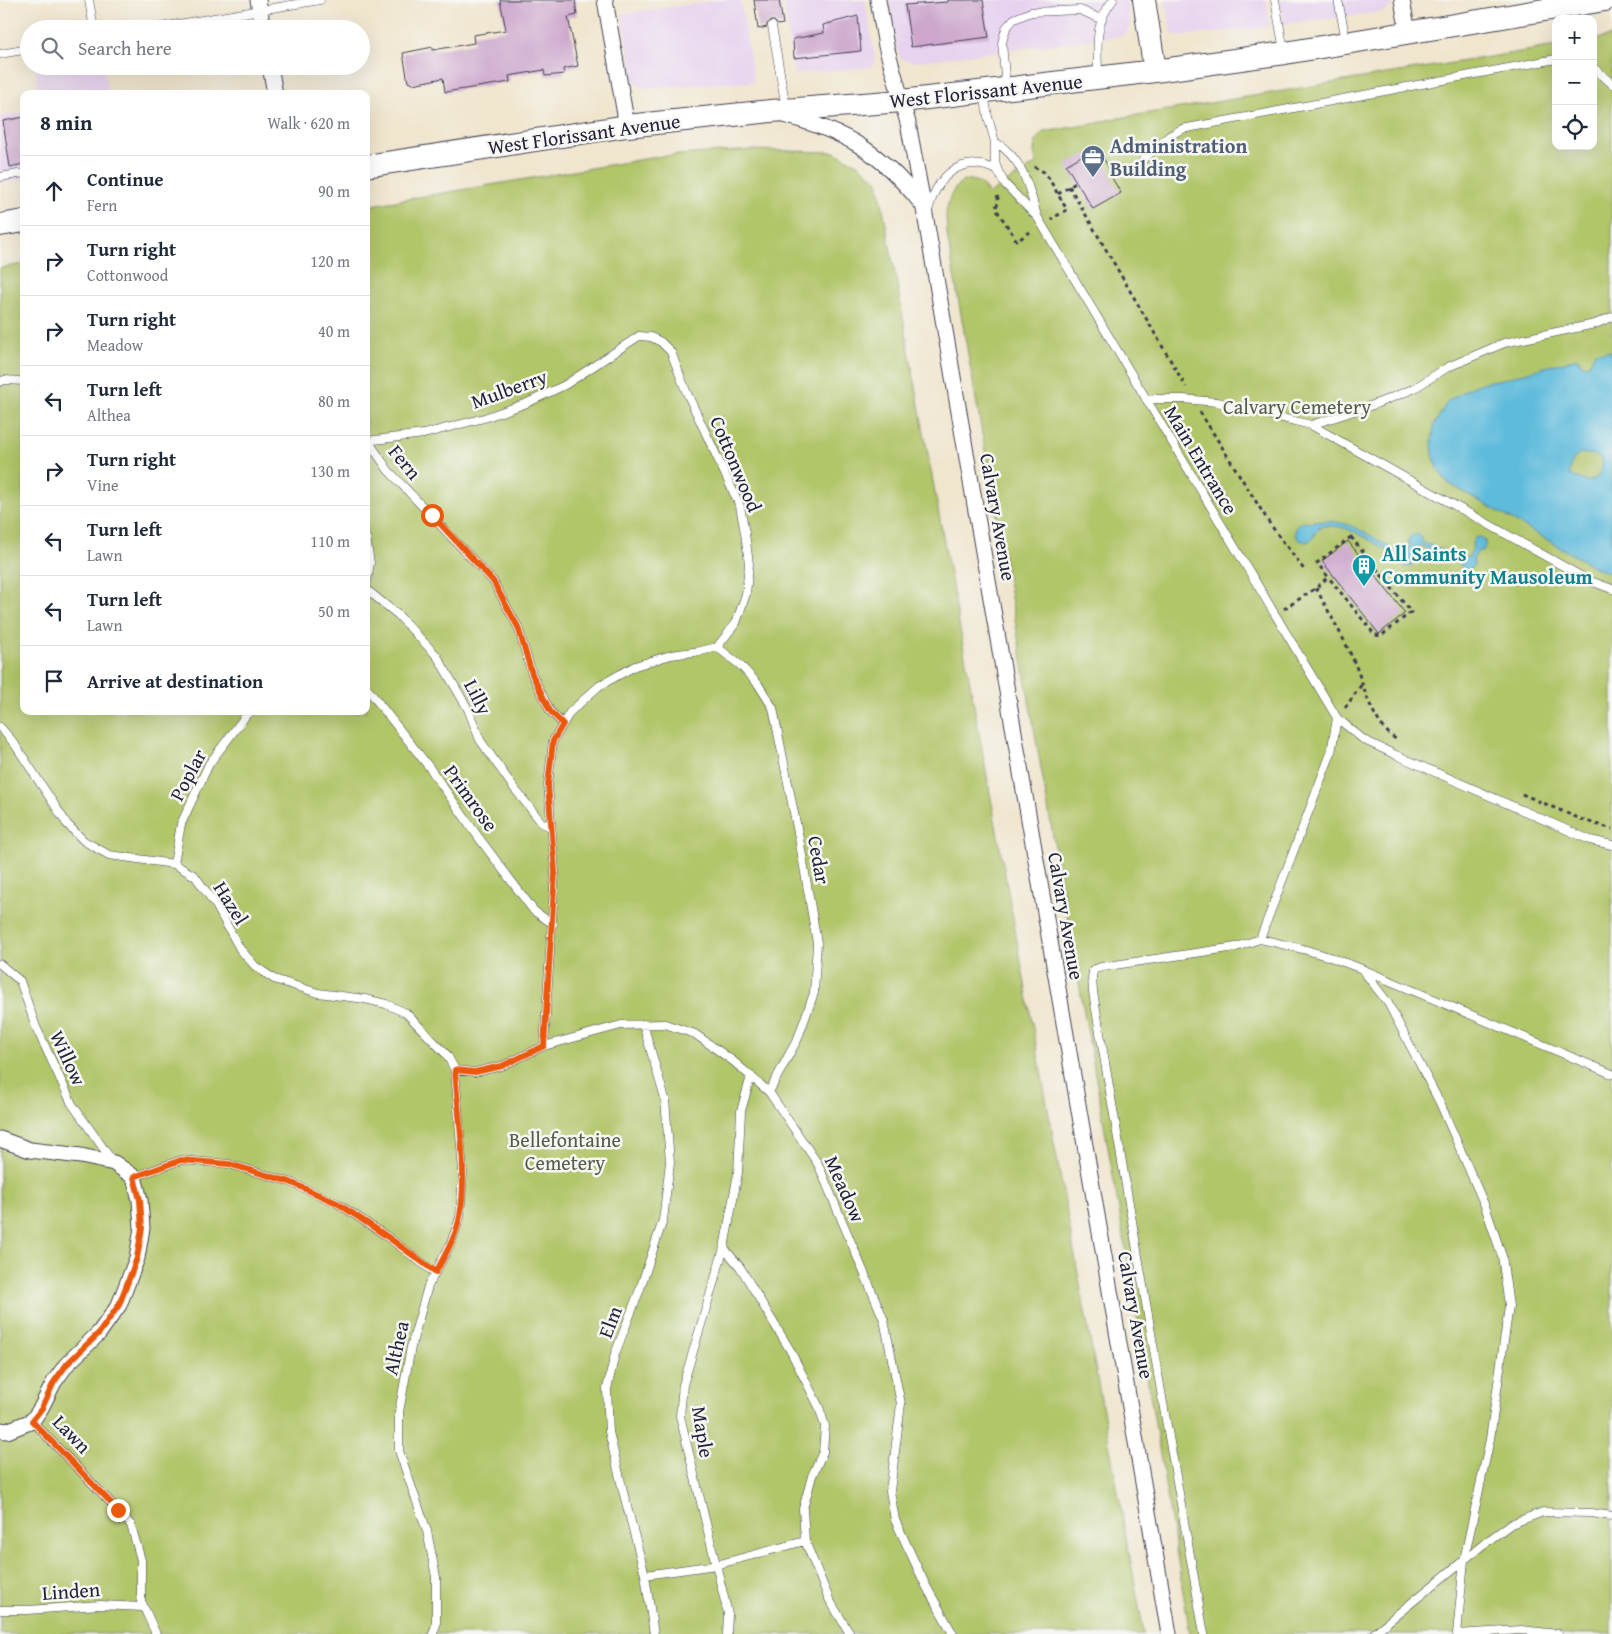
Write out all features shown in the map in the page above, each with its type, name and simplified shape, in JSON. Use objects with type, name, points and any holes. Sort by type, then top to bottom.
[{"type":"main road","points":[[1144,0],[1155,71]]},
{"type":"main road","name":"West Florissant Avenue","points":[[370,165],[627,126],[902,101],[1155,71],[1285,53],[1408,33],[1540,5],[1604,0]]},
{"type":"main road","points":[[0,224],[20,222]]},
{"type":"street","points":[[604,0],[627,126]]},
{"type":"street","name":"Calvary Avenue","points":[[878,0],[886,46],[908,123],[1169,1634]]},
{"type":"street","points":[[1402,0],[1408,33]]},
{"type":"street","points":[[259,5],[262,20]]},
{"type":"street","points":[[272,75],[274,90]]},
{"type":"street","points":[[778,111],[827,128],[864,147],[896,173],[924,213]]},
{"type":"street","points":[[0,1139],[30,1150],[81,1156],[114,1163],[134,1177]]},
{"type":"street","name":"Lawn","points":[[32,1421],[42,1408],[54,1382],[67,1364],[99,1333],[119,1305],[137,1258],[142,1228],[140,1200],[134,1177]]},
{"type":"street","points":[[0,1430],[7,1431],[32,1421]]},
{"type":"lane","points":[[88,0],[92,20]]},
{"type":"lane","points":[[190,20],[259,5],[320,0]]},
{"type":"lane","points":[[1098,78],[1098,28],[1104,10],[1113,0]]},
{"type":"lane","points":[[1275,0],[1285,53]]},
{"type":"lane","points":[[1338,0],[1347,43]]},
{"type":"lane","points":[[1006,89],[1002,43],[1006,28],[1014,19],[1030,12],[1080,10],[1101,19]]},
{"type":"lane","points":[[772,26],[778,111]]},
{"type":"lane","points":[[0,54],[20,51]]},
{"type":"lane","points":[[1143,160],[1169,136],[1182,129],[1552,60]]},
{"type":"lane","points":[[1597,71],[1612,84]]},
{"type":"lane","name":"Main Entrance","points":[[984,92],[995,142],[995,162],[1005,184],[1038,218],[1337,718],[1364,740],[1396,755],[1590,840],[1612,845]]},
{"type":"lane","name":"Main Entrance","points":[[995,142],[1015,158],[1030,191],[1038,218]]},
{"type":"lane","points":[[924,213],[944,178],[955,169],[976,163],[988,165],[998,171]]},
{"type":"lane","points":[[0,177],[20,174]]},
{"type":"lane","points":[[1311,426],[1413,389],[1448,367],[1504,343],[1595,324],[1612,317]]},
{"type":"lane","name":"Mulberry","points":[[370,442],[424,434],[484,418],[527,403],[565,385],[639,336],[651,337]]},
{"type":"lane","name":"Cottonwood","points":[[651,337],[661,342],[671,352],[686,391],[740,506],[746,533],[749,564],[746,594],[736,623],[717,647]]},
{"type":"lane","points":[[0,382],[4,380],[20,381]]},
{"type":"lane","points":[[1146,399],[1217,402],[1311,426],[1588,580],[1612,589]]},
{"type":"lane","name":"Fern","points":[[370,445],[388,470],[493,581],[518,627],[532,674],[550,711],[563,724]]},
{"type":"lane","name":"Lilly","points":[[370,590],[398,614],[437,656],[468,709],[480,740],[542,823],[551,827]]},
{"type":"lane","points":[[544,1046],[555,872],[548,785],[553,741],[570,712],[599,686],[635,666],[671,655],[717,647]]},
{"type":"lane","name":"Cedar","points":[[717,647],[740,665],[758,684],[773,708],[799,838],[816,943],[814,993],[798,1038],[769,1092]]},
{"type":"lane","name":"Primrose","points":[[370,692],[429,767],[479,838],[534,910],[553,924]]},
{"type":"lane","name":"Poplar","points":[[174,864],[181,824],[209,764],[246,715]]},
{"type":"lane","points":[[1260,939],[1331,753],[1337,718]]},
{"type":"lane","name":"Hazel","points":[[0,727],[14,743],[67,824],[84,841],[109,855],[174,864],[195,876],[217,907],[240,949],[256,966],[274,979],[318,993],[365,999],[386,1004],[406,1013],[447,1055],[455,1070]]},
{"type":"lane","points":[[1204,1634],[1159,1384],[1092,978],[1094,970],[1100,966],[1236,947],[1260,939],[1303,949],[1362,969],[1612,1074]]},
{"type":"lane","name":"Willow","points":[[0,964],[20,981],[36,1027],[72,1104],[114,1163]]},
{"type":"lane","points":[[1362,969],[1388,1003],[1440,1104],[1485,1206],[1502,1256],[1509,1306],[1490,1439],[1464,1560],[1457,1634],[1521,1630],[1558,1634]]},
{"type":"lane","name":"Elm","points":[[643,1024],[665,1099],[670,1162],[663,1220],[640,1289],[615,1354],[607,1388],[610,1432],[624,1495],[646,1575],[654,1634]]},
{"type":"lane","name":"Meadow","points":[[455,1070],[475,1072],[502,1066],[544,1046],[620,1025],[665,1024],[694,1034],[733,1061],[769,1092],[818,1164],[884,1320],[901,1404],[890,1491],[895,1520],[925,1584],[953,1634]]},
{"type":"lane","name":"Althea","points":[[434,1634],[436,1625],[436,1577],[427,1530],[399,1451],[399,1412],[411,1347],[428,1286],[452,1243],[460,1217],[463,1172],[455,1070]]},
{"type":"lane","name":"Maple","points":[[727,1634],[728,1614],[680,1416],[683,1385],[724,1248],[738,1173],[742,1111],[751,1076]]},
{"type":"lane","points":[[134,1177],[181,1160],[229,1164],[290,1182],[337,1203],[436,1272]]},
{"type":"lane","points":[[724,1248],[740,1267],[790,1350],[819,1407],[825,1426],[823,1452],[812,1476],[803,1509],[805,1541],[829,1599],[850,1634]]},
{"type":"lane","name":"Lawn","points":[[32,1421],[131,1525],[141,1560],[141,1602],[156,1634]]},
{"type":"lane","points":[[1373,1634],[1485,1543],[1512,1524],[1543,1512],[1590,1513],[1612,1516]]},
{"type":"lane","points":[[646,1575],[716,1565],[805,1541]]},
{"type":"lane","name":"Linden","points":[[0,1610],[28,1610],[100,1604],[143,1607]]},
{"type":"path","points":[[1058,194],[1077,182]]},
{"type":"path","points":[[1069,186],[1193,400],[1270,524],[1305,571]]},
{"type":"path","points":[[1350,536],[1410,612],[1381,636],[1375,635],[1328,577],[1317,563],[1350,536]]},
{"type":"path","points":[[1275,615],[1316,588],[1328,577]]},
{"type":"path","points":[[1316,588],[1352,658],[1379,723],[1387,733],[1402,743]]},
{"type":"path","points":[[1337,718],[1362,684]]},
{"type":"path","points":[[1521,794],[1583,820],[1612,829]]},
{"type":"shaded area","points":[[720,0],[740,0],[754,82],[646,88],[637,85],[633,78],[622,14]]},
{"type":"shaded area","points":[[783,0],[865,0],[875,59],[872,67],[794,74]]},
{"type":"shaded area","points":[[889,0],[1126,0],[1130,23],[1128,31],[1121,36],[912,62],[900,58]]},
{"type":"shaded area","points":[[1165,0],[1266,0],[1270,27],[1180,36],[1172,33]]},
{"type":"shaded area","points":[[1280,0],[1393,0],[1391,8],[1382,12],[1284,24]]},
{"type":"shaded area","points":[[36,75],[105,75],[107,90],[38,90]]},
{"type":"shaded area","points":[[20,113],[20,180],[0,183],[0,117]]},
{"type":"green space","name":"Calvary Cemetery","points":[[1612,36],[1612,1634],[1190,1634],[1126,1250],[947,235],[946,215],[948,203],[954,190],[963,181],[977,182],[989,194],[1037,163],[1034,146],[1043,132],[1552,47],[1552,150],[1597,150],[1597,39]]},
{"type":"green space","name":"Bellefontaine Cemetery","points":[[751,150],[834,152],[859,165],[878,181],[1144,1634],[0,1634],[0,268],[20,265],[20,715],[370,715],[370,205],[662,156]]},
{"type":"water","points":[[1612,351],[1612,574],[1598,569],[1448,483],[1439,471],[1433,455],[1432,442],[1434,425],[1447,402],[1467,389],[1481,383],[1503,379],[1578,358],[1582,365],[1589,364],[1595,352]],"holes":[[[1580,453],[1595,455],[1602,459],[1601,471],[1595,479],[1587,482],[1570,475],[1572,463]]]},
{"type":"water","points":[[1315,520],[1316,522],[1328,521],[1350,526],[1372,536],[1402,555],[1407,553],[1410,537],[1416,534],[1421,537],[1422,542],[1462,558],[1469,557],[1475,538],[1480,537],[1485,541],[1485,546],[1483,551],[1478,551],[1473,559],[1474,565],[1471,569],[1466,570],[1462,568],[1460,562],[1420,546],[1415,548],[1411,566],[1405,567],[1401,564],[1399,558],[1361,535],[1340,527],[1319,527],[1313,538],[1307,542],[1299,540],[1295,534],[1297,525],[1304,521],[1311,523]]},
{"type":"building","points":[[500,0],[575,0],[577,15],[568,17],[578,66],[563,69],[564,74],[545,76],[544,70],[509,76],[510,82],[445,92],[443,78],[413,84],[408,82],[403,53],[433,47],[433,50],[474,43],[473,35],[506,30]]},
{"type":"building","points":[[754,0],[779,0],[783,24],[778,25],[771,21],[767,24],[767,27],[758,29]]},
{"type":"building","points":[[948,0],[983,0],[989,37],[911,47],[905,5],[948,2]]},
{"type":"building","points":[[858,16],[861,51],[794,58],[793,39],[824,33],[823,25]]},
{"type":"building","points":[[20,118],[20,165],[10,167],[3,121]]},
{"type":"building","name":"Administration Building","points":[[1095,149],[1098,154],[1100,153],[1109,168],[1111,172],[1109,173],[1121,193],[1093,209],[1066,165]]},
{"type":"building","name":"All Saints Community Mausoleum","points":[[1348,541],[1405,613],[1379,634],[1322,561]]},
{"type":"place","name":"Administration Building","points":[[1093,178]]},
{"type":"place","name":"All Saints Community Mausoleum","points":[[1364,587]]},
{"type":"route","points":[[118,1510],[32,1421],[42,1408],[54,1382],[67,1364],[99,1333],[119,1305],[137,1258],[142,1228],[140,1200],[134,1177],[181,1160],[229,1164],[290,1182],[337,1203],[436,1272],[452,1243],[460,1217],[463,1172],[455,1070],[475,1072],[502,1066],[544,1046],[555,872],[548,785],[553,741],[563,724],[550,711],[532,674],[518,627],[493,581],[432,515]]}]
